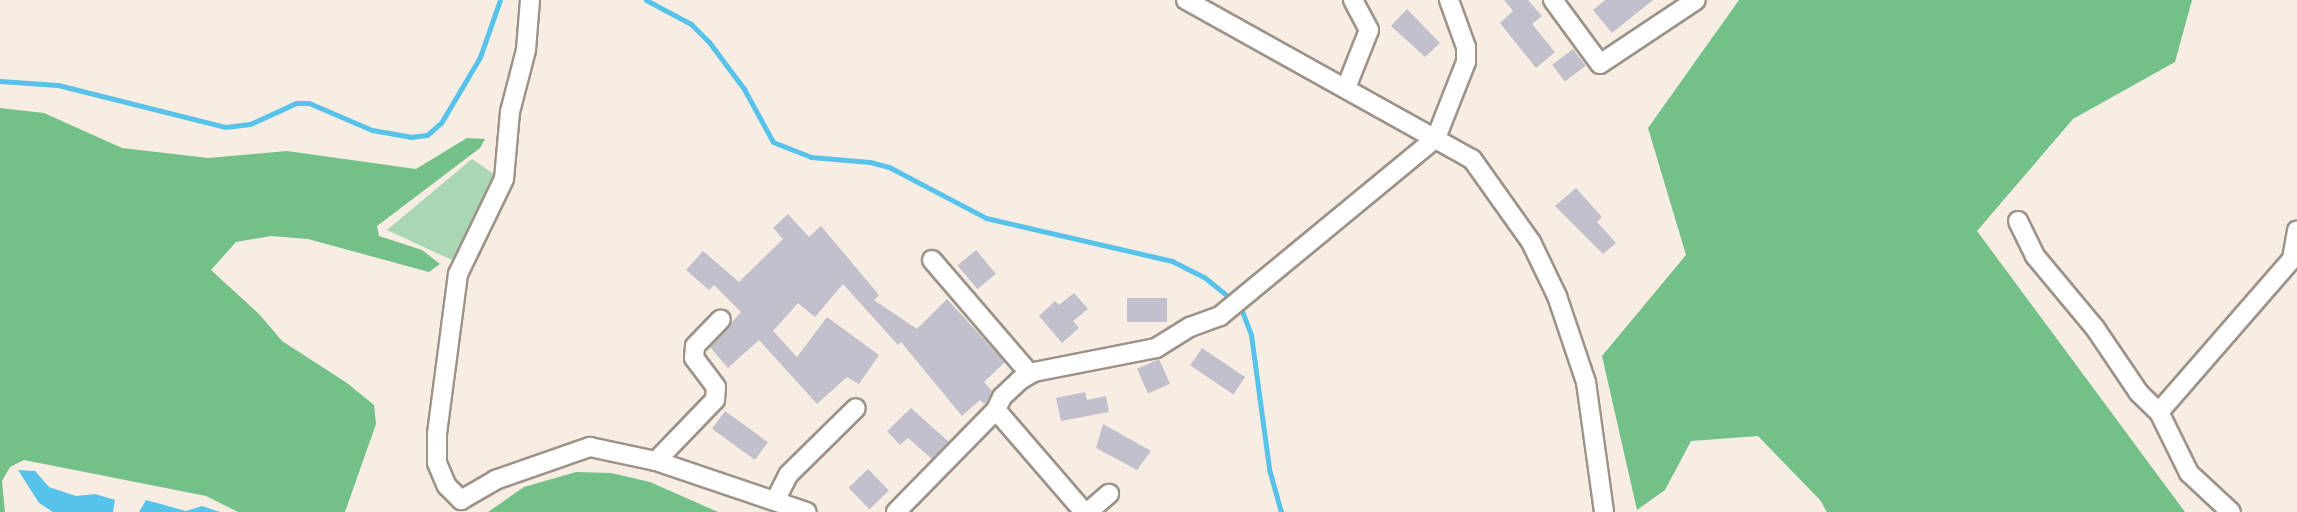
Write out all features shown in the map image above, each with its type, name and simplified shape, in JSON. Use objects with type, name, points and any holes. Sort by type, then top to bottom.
[{"type":"street","points":[[530,0],[526,50],[510,112],[504,179],[458,274],[437,434],[437,463],[456,506],[495,480],[590,447],[656,461],[776,499],[807,512]]},
{"type":"street","points":[[1186,0],[1472,159],[1498,191],[1532,242],[1557,296],[1586,382],[1604,512]]},
{"type":"street","points":[[1346,88],[1370,30],[1353,0]]},
{"type":"street","points":[[896,512],[996,410],[1002,397],[1030,374],[1156,348],[1190,327],[1220,316],[1436,138],[1466,63],[1466,47],[1449,0]]},
{"type":"street","points":[[1552,0],[1600,64],[1689,2]]},
{"type":"street","points":[[2018,221],[2035,256],[2095,328],[2139,393],[2159,412],[2189,473],[2231,512]]},
{"type":"street","points":[[2159,412],[2203,357],[2265,294],[2292,259],[2297,230]]},
{"type":"street","points":[[932,260],[1030,374]]},
{"type":"street","points":[[656,461],[715,400],[716,387],[694,357],[695,346],[721,319]]},
{"type":"street","points":[[776,499],[789,475],[856,408]]},
{"type":"street","points":[[996,410],[1086,512],[1109,494]]},
{"type":"green space","points":[[1739,0],[2192,0],[2175,62],[2073,119],[1977,231],[2185,512],[1827,512],[1820,500],[1758,436],[1691,441],[1665,490],[1637,510],[1602,356],[1686,255],[1648,128]]},
{"type":"green space","points":[[0,108],[44,113],[122,148],[208,158],[287,151],[416,169],[467,138],[485,139],[480,148],[377,226],[379,236],[422,250],[440,264],[429,272],[308,239],[271,236],[236,242],[211,270],[259,314],[282,341],[347,383],[374,405],[376,424],[345,512],[238,512],[206,496],[24,460],[10,467],[2,481],[5,512],[0,512]]},
{"type":"green space","points":[[472,159],[501,179],[452,260],[387,230]]},
{"type":"green space","points":[[576,472],[611,473],[650,482],[718,512],[488,512],[524,487]]},
{"type":"water","points":[[18,470],[35,471],[49,487],[76,496],[95,494],[115,500],[113,512],[53,512],[39,503]]},
{"type":"water","points":[[146,500],[186,511],[202,506],[220,512],[139,512]]},
{"type":"building","points":[[1504,0],[1528,0],[1542,16],[1532,24],[1555,52],[1536,68],[1500,23],[1513,11]]},
{"type":"building","points":[[1605,0],[1653,0],[1612,33],[1593,10]]},
{"type":"building","points":[[1407,9],[1440,43],[1425,57],[1391,26]]},
{"type":"building","points":[[1573,49],[1586,66],[1565,81],[1552,65]]},
{"type":"building","points":[[1576,188],[1602,217],[1597,222],[1616,243],[1603,254],[1555,206]]},
{"type":"building","points":[[788,214],[809,237],[821,226],[879,295],[874,300],[917,329],[947,299],[1005,362],[984,382],[992,391],[988,401],[984,404],[980,400],[962,416],[901,342],[898,345],[843,284],[815,317],[798,303],[773,331],[797,357],[827,317],[879,355],[859,384],[847,377],[817,404],[759,340],[728,368],[710,347],[741,312],[714,285],[709,290],[686,270],[703,251],[739,282],[783,239],[773,228]]},
{"type":"building","points":[[976,250],[996,274],[978,289],[958,265]]},
{"type":"building","points":[[1074,293],[1088,309],[1073,321],[1079,328],[1062,343],[1039,316],[1055,301],[1059,305]]},
{"type":"building","points":[[1127,298],[1167,298],[1167,322],[1127,322]]},
{"type":"building","points":[[1202,348],[1245,377],[1233,394],[1190,365]]},
{"type":"building","points":[[1159,359],[1170,384],[1148,393],[1137,369]]},
{"type":"building","points":[[1085,392],[1087,400],[1106,396],[1109,412],[1061,421],[1056,398]]},
{"type":"building","points":[[911,408],[949,442],[932,459],[908,438],[900,445],[887,431]]},
{"type":"building","points":[[725,411],[768,442],[755,460],[712,429]]},
{"type":"building","points":[[1103,424],[1151,451],[1137,470],[1096,448]]},
{"type":"building","points":[[868,469],[889,491],[869,509],[849,488]]},
{"type":"waterway","points":[[0,81],[58,85],[225,127],[250,124],[296,103],[309,103],[372,130],[410,137],[427,135],[441,123],[480,57],[500,0]]},
{"type":"waterway","points":[[646,0],[691,24],[709,42],[744,89],[773,142],[811,157],[870,162],[889,167],[986,218],[1172,261],[1204,277],[1240,306],[1251,335],[1269,469],[1281,512]]}]
